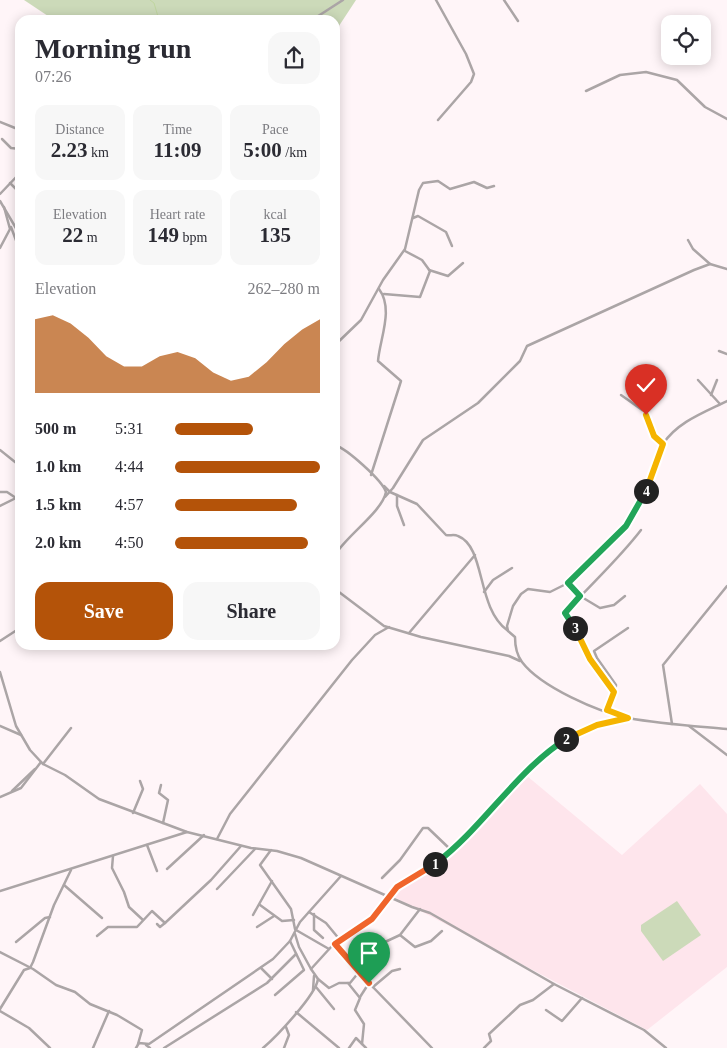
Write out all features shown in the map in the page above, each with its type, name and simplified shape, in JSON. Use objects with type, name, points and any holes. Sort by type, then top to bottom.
[{"type":"street","points":[[320,15],[343,0]]},
{"type":"street","points":[[436,0],[466,54],[474,74],[471,82],[438,120]]},
{"type":"street","points":[[504,0],[518,21]]},
{"type":"street","points":[[586,91],[620,75],[646,72],[676,80],[704,107],[727,119]]},
{"type":"street","points":[[0,122],[15,128]]},
{"type":"street","points":[[2,139],[11,148],[15,148]]},
{"type":"street","points":[[0,194],[15,178]]},
{"type":"street","points":[[340,340],[361,320],[379,287],[404,250],[419,190],[424,182],[438,181],[450,189],[474,182],[487,188],[494,186]]},
{"type":"street","points":[[10,183],[15,188]]},
{"type":"street","points":[[0,201],[15,226]]},
{"type":"street","points":[[4,207],[15,238]]},
{"type":"street","points":[[413,218],[418,216],[445,231],[452,246]]},
{"type":"street","points":[[0,248],[8,235],[10,226]]},
{"type":"street","points":[[688,240],[693,249],[710,264],[727,269]]},
{"type":"street","points":[[404,250],[422,260],[429,270],[448,276],[463,263]]},
{"type":"street","points":[[340,547],[346,538],[366,521],[390,492],[423,440],[478,403],[520,361],[527,346],[710,264]]},
{"type":"street","points":[[384,294],[420,298],[429,270]]},
{"type":"street","points":[[371,475],[401,381],[378,360],[385,322],[384,294],[379,287]]},
{"type":"street","points":[[719,351],[727,354]]},
{"type":"street","points":[[698,380],[720,404]]},
{"type":"street","points":[[711,395],[717,380]]},
{"type":"street","points":[[621,395],[644,412],[654,436],[663,444]]},
{"type":"street","points":[[508,631],[507,626],[513,606],[522,592],[528,589],[550,592],[568,583],[612,541],[633,516],[646,491],[663,444],[669,436],[682,425],[727,401]]},
{"type":"street","points":[[340,448],[348,452],[390,492],[417,504],[446,535],[460,537],[475,555],[484,592],[494,618],[515,637],[515,648],[521,662]]},
{"type":"street","points":[[0,450],[15,462]]},
{"type":"street","points":[[384,486],[385,497]]},
{"type":"street","points":[[0,492],[7,492],[15,497]]},
{"type":"street","points":[[397,495],[398,506],[404,525]]},
{"type":"street","points":[[0,506],[15,498]]},
{"type":"street","points":[[614,694],[590,659],[579,634],[565,614],[580,596],[618,560],[641,530]]},
{"type":"street","points":[[409,633],[475,555]]},
{"type":"street","points":[[484,592],[493,580],[512,568]]},
{"type":"street","points":[[568,583],[580,596],[604,608],[617,603],[625,596]]},
{"type":"street","points":[[672,724],[663,665],[727,586]]},
{"type":"street","points":[[340,593],[374,620],[389,627],[476,648],[521,662],[554,689],[628,718],[727,729]]},
{"type":"street","points":[[217,839],[230,814],[349,664],[375,635],[389,627]]},
{"type":"street","points":[[607,710],[616,685],[596,658],[594,651],[628,628]]},
{"type":"street","points":[[0,641],[15,631]]},
{"type":"street","points":[[0,672],[21,735],[42,763],[65,775],[106,803],[187,832],[254,849],[271,850],[301,858],[388,897],[420,909],[451,924],[554,984],[644,1030],[666,1048]]},
{"type":"street","points":[[311,969],[335,944],[372,919],[388,897],[401,884],[430,867],[452,850],[522,777],[563,741],[597,725],[628,718]]},
{"type":"street","points":[[688,725],[727,754]]},
{"type":"street","points":[[0,726],[21,735]]},
{"type":"street","points":[[0,797],[24,784],[71,728]]},
{"type":"street","points":[[133,813],[143,789],[140,781]]},
{"type":"street","points":[[161,785],[159,794],[168,800],[163,822]]},
{"type":"street","points":[[382,878],[400,860],[423,828],[428,828],[452,850]]},
{"type":"street","points":[[0,891],[187,832]]},
{"type":"street","points":[[167,869],[204,836]]},
{"type":"street","points":[[148,845],[157,870]]},
{"type":"street","points":[[157,924],[160,927],[165,923],[211,880],[241,846]]},
{"type":"street","points":[[217,889],[254,849]]},
{"type":"street","points":[[271,850],[260,865],[291,909],[299,947],[314,974],[329,988],[339,983],[348,983],[359,972]]},
{"type":"street","points":[[112,856],[112,868],[124,892],[128,907],[144,920]]},
{"type":"street","points":[[50,1048],[29,1028],[0,1010],[25,969],[30,968],[71,870]]},
{"type":"street","points":[[0,952],[56,985],[75,992],[90,1004],[109,1011],[142,1030],[137,1046],[146,1044],[234,988],[274,958],[290,941],[296,932],[298,924],[312,912],[341,876]]},
{"type":"street","points":[[253,915],[272,881]]},
{"type":"street","points":[[64,886],[102,918]]},
{"type":"street","points":[[260,905],[284,922],[294,920]]},
{"type":"street","points":[[356,967],[385,942],[400,934],[420,909]]},
{"type":"street","points":[[97,936],[108,927],[135,927],[152,911],[165,923]]},
{"type":"street","points":[[312,912],[314,930],[323,938]]},
{"type":"street","points":[[312,912],[326,923],[340,940]]},
{"type":"street","points":[[256,927],[274,916]]},
{"type":"street","points":[[16,942],[42,920],[50,917]]},
{"type":"street","points":[[400,934],[415,947],[431,941],[442,931]]},
{"type":"street","points":[[296,932],[329,949]]},
{"type":"street","points":[[275,995],[303,971],[290,941]]},
{"type":"street","points":[[335,944],[369,983],[432,1048]]},
{"type":"street","points":[[164,1048],[272,979],[296,954]]},
{"type":"street","points":[[261,967],[272,979]]},
{"type":"street","points":[[373,987],[392,971],[400,970]]},
{"type":"street","points":[[312,991],[314,974]]},
{"type":"street","points":[[262,1048],[286,1027],[316,987],[318,979]]},
{"type":"street","points":[[348,983],[360,998]]},
{"type":"street","points":[[362,1044],[364,1024],[354,1010],[369,983]]},
{"type":"street","points":[[484,1048],[492,1041],[489,1034],[520,1005],[534,1000],[554,984]]},
{"type":"street","points":[[316,987],[334,1009]]},
{"type":"street","points":[[546,1010],[562,1021],[582,998]]},
{"type":"street","points":[[93,1048],[109,1011]]},
{"type":"street","points":[[296,1012],[339,1048]]},
{"type":"street","points":[[284,1048],[288,1037],[286,1027]]},
{"type":"street","points":[[349,1048],[356,1039],[366,1048]]},
{"type":"street","points":[[146,1044],[150,1048]]},
{"type":"shaded area","points":[[527,776],[622,855],[700,784],[727,814],[727,967],[647,1030],[394,897],[400,888],[437,867]]},
{"type":"green space","points":[[24,0],[356,0],[340,24],[340,15],[46,15]]},
{"type":"green space","points":[[677,901],[701,935],[663,961],[641,931],[641,925]]},
{"type":"waterway","points":[[150,0],[154,3],[158,15]]},
{"type":"route","points":[[369,983],[335,944],[372,919],[397,887],[430,867],[452,850],[548,752],[577,733],[604,723],[628,718],[607,710],[614,691],[590,659],[579,634],[565,613],[580,596],[568,583],[626,526],[646,491],[663,444],[654,436],[646,415]]}]
